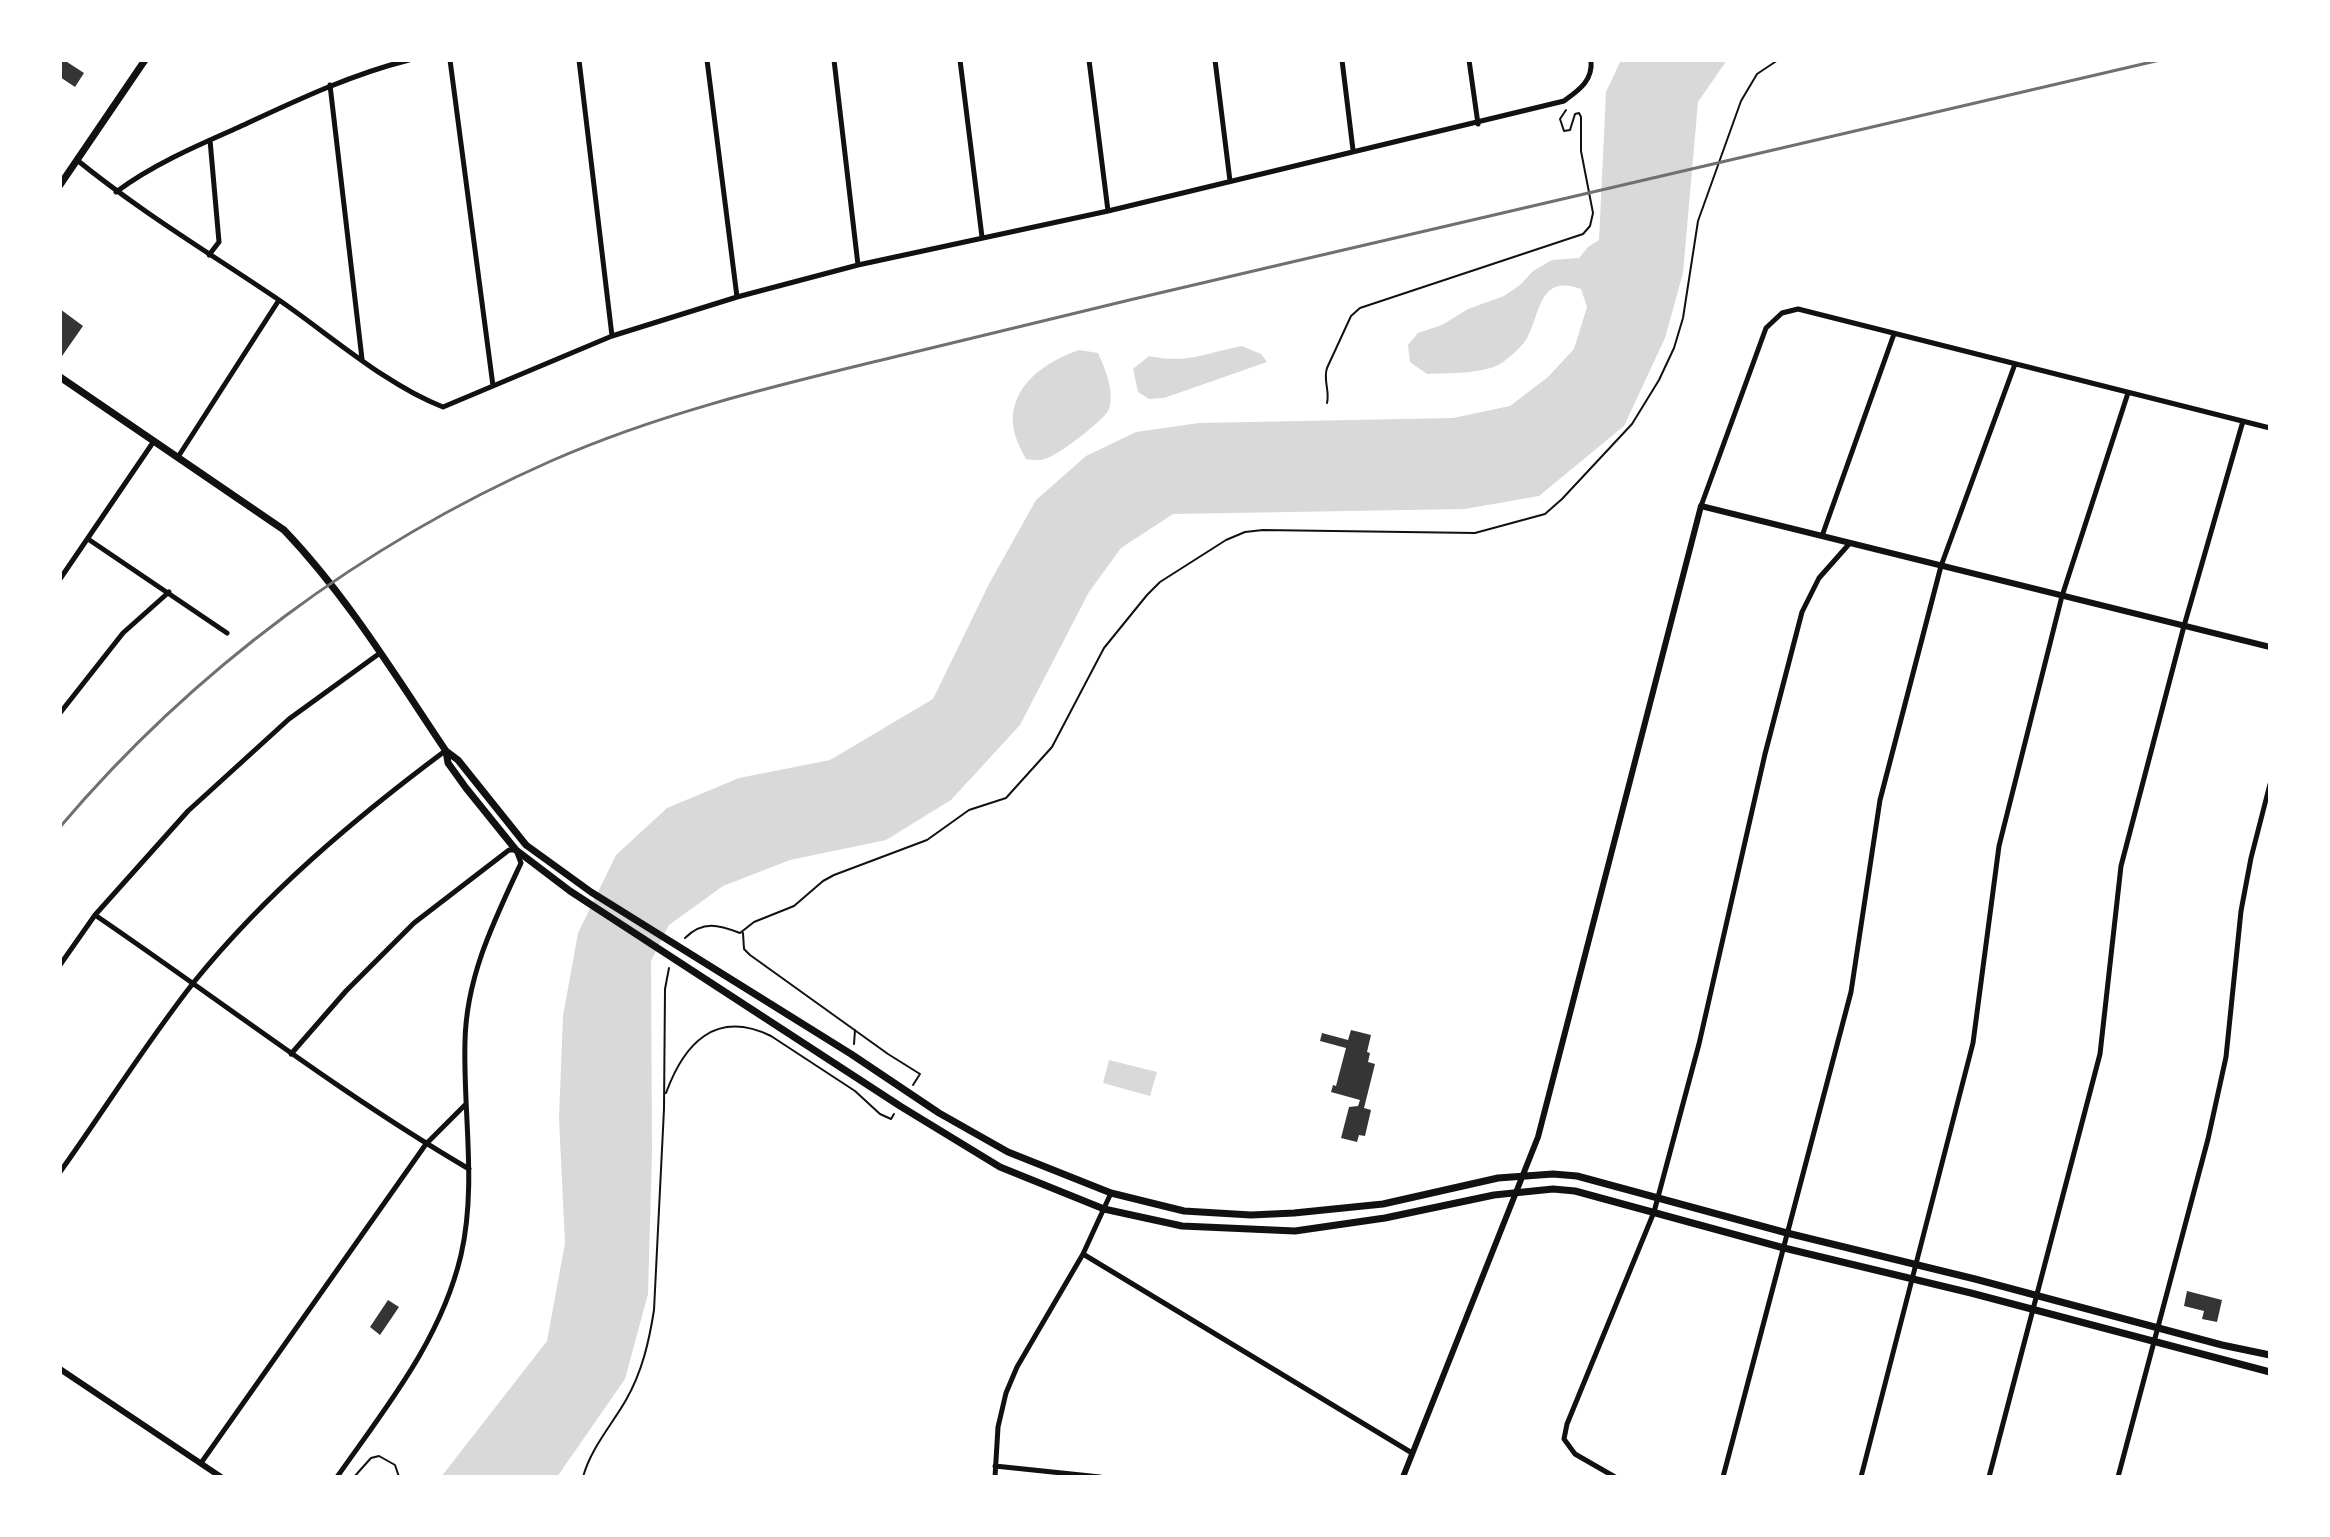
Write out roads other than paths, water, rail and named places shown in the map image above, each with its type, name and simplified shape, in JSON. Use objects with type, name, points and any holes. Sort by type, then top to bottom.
[{"type":"main road","points":[[60,185],[145,60]]},
{"type":"main road","points":[[60,377],[284,530],[312,559],[446,751],[458,760],[526,845],[576,883],[851,1054],[939,1113],[1008,1152],[1111,1193],[1184,1211],[1251,1215],[1383,1204],[1498,1178],[1577,1176],[1787,1233],[2270,1355]]},
{"type":"main road","points":[[446,751],[452,769],[516,850],[570,891],[900,1106],[1000,1167],[1104,1209],[1182,1226],[1295,1231],[1385,1218],[1479,1198],[1553,1189],[1575,1191],[1784,1248],[2270,1372]]},
{"type":"main road","points":[[1294,1213],[1295,1231]]},
{"type":"street","points":[[116,192],[210,140],[330,85],[409,60]]},
{"type":"street","points":[[450,60],[493,386]]},
{"type":"street","points":[[579,60],[612,336]]},
{"type":"street","points":[[707,60],[737,297]]},
{"type":"street","points":[[834,60],[858,265]]},
{"type":"street","points":[[960,60],[982,237]]},
{"type":"street","points":[[1089,60],[1108,211]]},
{"type":"street","points":[[1215,60],[1230,181]]},
{"type":"street","points":[[1342,60],[1353,150]]},
{"type":"street","points":[[1469,60],[1478,124]]},
{"type":"street","points":[[77,160],[116,192],[363,360],[433,404],[443,407],[612,336],[737,297],[858,265],[1108,211],[1353,150],[1478,124],[1562,101],[1585,86],[1592,68],[1591,60]]},
{"type":"street","points":[[330,85],[363,360]]},
{"type":"street","points":[[209,255],[219,242],[210,140]]},
{"type":"street","points":[[178,457],[279,300]]},
{"type":"street","points":[[1403,1477],[1538,1137],[1701,506],[1766,328],[1782,313],[1798,309],[2270,428]]},
{"type":"street","points":[[1822,536],[1894,334]]},
{"type":"street","points":[[1723,1477],[1851,992],[1880,800],[1941,566],[2015,364]]},
{"type":"street","points":[[1861,1477],[1973,1043],[1999,846],[2062,596],[2128,393]]},
{"type":"street","points":[[1989,1477],[2100,1054],[2121,866],[2184,626],[2243,421]]},
{"type":"street","points":[[60,579],[154,441]]},
{"type":"street","points":[[1701,506],[2270,647]]},
{"type":"street","points":[[88,539],[227,633]]},
{"type":"street","points":[[1615,1477],[1575,1454],[1564,1439],[1567,1424],[1654,1212],[1699,1044],[1765,754],[1802,612],[1819,578],[1850,543]]},
{"type":"street","points":[[60,713],[123,633],[169,592]]},
{"type":"street","points":[[60,965],[95,915],[200,801],[289,719],[380,653]]},
{"type":"street","points":[[60,1172],[194,982],[281,887],[371,807],[446,751]]},
{"type":"street","points":[[2118,1477],[2208,1139],[2226,1057],[2241,911],[2270,784]]},
{"type":"street","points":[[291,1054],[346,991],[414,923],[509,850],[516,850],[521,863],[485,939],[470,992],[465,1039],[469,1169],[461,1255],[446,1303],[425,1349],[337,1477]]},
{"type":"street","points":[[95,915],[194,982],[291,1054],[469,1169]]},
{"type":"street","points":[[201,1463],[426,1144],[466,1104]]},
{"type":"street","points":[[995,1477],[998,1427],[1006,1393],[1017,1367],[1083,1254],[1111,1193]]},
{"type":"street","points":[[1083,1254],[1412,1453]]},
{"type":"street","points":[[60,1369],[221,1477]]},
{"type":"street","points":[[995,1466],[1100,1477]]},
{"type":"railway","points":[[60,827],[166,715],[285,616],[414,531],[481,494],[592,444],[761,390],[1036,322],[2160,60]]}]
